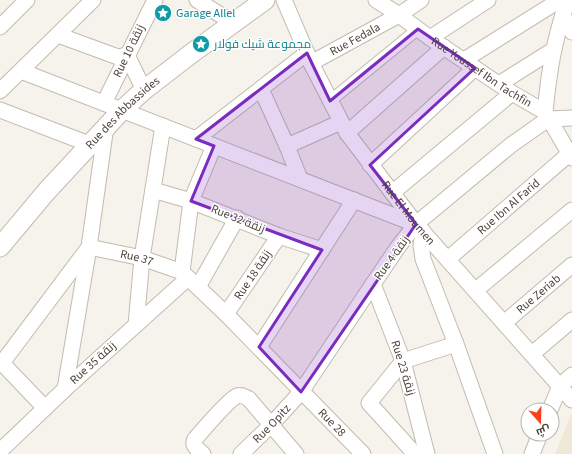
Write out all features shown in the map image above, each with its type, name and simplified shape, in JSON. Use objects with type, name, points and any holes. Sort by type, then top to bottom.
[{"type":"street","points":[[0,27],[27,0]]},
{"type":"street","points":[[0,91],[93,0]]},
{"type":"street","name":"Rue 10 زنقة","points":[[104,103],[155,0]]},
{"type":"street","points":[[198,0],[233,23]]},
{"type":"street","name":"Rue des Abbassides","points":[[2,241],[89,144],[122,110],[144,90],[265,0]]},
{"type":"street","name":"Rue El Moumen","points":[[284,0],[309,58],[344,128],[370,165],[419,228],[476,290],[572,400]]},
{"type":"street","name":"Rue Youssef Ibn Tachfin","points":[[376,0],[546,116],[571,156]]},
{"type":"street","name":"Rue Fedala","points":[[196,139],[261,89],[309,58],[399,15],[421,0]]},
{"type":"street","points":[[330,101],[424,34],[488,0]]},
{"type":"street","points":[[370,165],[469,64],[561,7],[568,0]]},
{"type":"street","points":[[561,7],[572,32]]},
{"type":"street","points":[[561,7],[553,50],[546,116],[572,118]]},
{"type":"street","points":[[58,35],[118,57],[127,55],[144,90]]},
{"type":"street","points":[[287,146],[344,128],[444,47]]},
{"type":"street","points":[[499,84],[553,50]]},
{"type":"street","points":[[21,71],[354,200],[419,228],[423,259],[456,344],[495,454]]},
{"type":"street","points":[[261,89],[300,179]]},
{"type":"street","points":[[392,193],[512,93]]},
{"type":"street","points":[[0,110],[89,144]]},
{"type":"street","name":"Rue 4 زنقة","points":[[301,392],[398,247],[511,145],[546,116]]},
{"type":"street","points":[[65,389],[89,247],[106,126]]},
{"type":"street","points":[[136,325],[142,258],[163,126]]},
{"type":"street","points":[[190,279],[191,201],[214,146]]},
{"type":"street","name":"Rue Ibn Al Farid","points":[[448,259],[571,156]]},
{"type":"street","name":"Rue 32 زنقة","points":[[153,190],[191,201],[237,218],[279,236],[322,250]]},
{"type":"street","points":[[259,347],[354,200]]},
{"type":"street","points":[[476,290],[572,210]]},
{"type":"street","name":"Rue 35 زنقة","points":[[0,451],[65,389],[190,279],[237,218]]},
{"type":"street","name":"Rue 18 زنقة","points":[[226,314],[279,236]]},
{"type":"street","points":[[45,408],[1,362],[89,247]]},
{"type":"street","name":"Rue 37","points":[[89,247],[142,258],[190,279]]},
{"type":"street","name":"Rue Zeriab","points":[[504,323],[572,265]]},
{"type":"street","name":"Rue 28","points":[[190,279],[259,347],[301,392],[363,454]]},
{"type":"street","name":"Rue 23 زنقة","points":[[373,284],[403,361],[427,454]]},
{"type":"street","points":[[532,354],[572,320]]},
{"type":"street","points":[[415,454],[369,403],[403,361],[456,344]]},
{"type":"street","points":[[553,402],[560,386],[572,375]]},
{"type":"street","name":"Rue Opitz","points":[[241,454],[271,425],[301,392]]},
{"type":"street","points":[[198,450],[193,442],[195,439],[233,399],[244,396],[296,454]]},
{"type":"street","points":[[532,454],[537,442]]},
{"type":"highlighted area","points":[[418,29],[475,68],[370,165],[416,224],[301,392],[259,347],[322,250],[191,201],[214,146],[196,139],[307,53],[330,101]]},
{"type":"shaded area","points":[[572,412],[572,454],[555,454]]},
{"type":"place","name":"Garage Allel","points":[[163,13]]},
{"type":"place","name":"مجموعة شيك فولار","points":[[201,44]]}]
